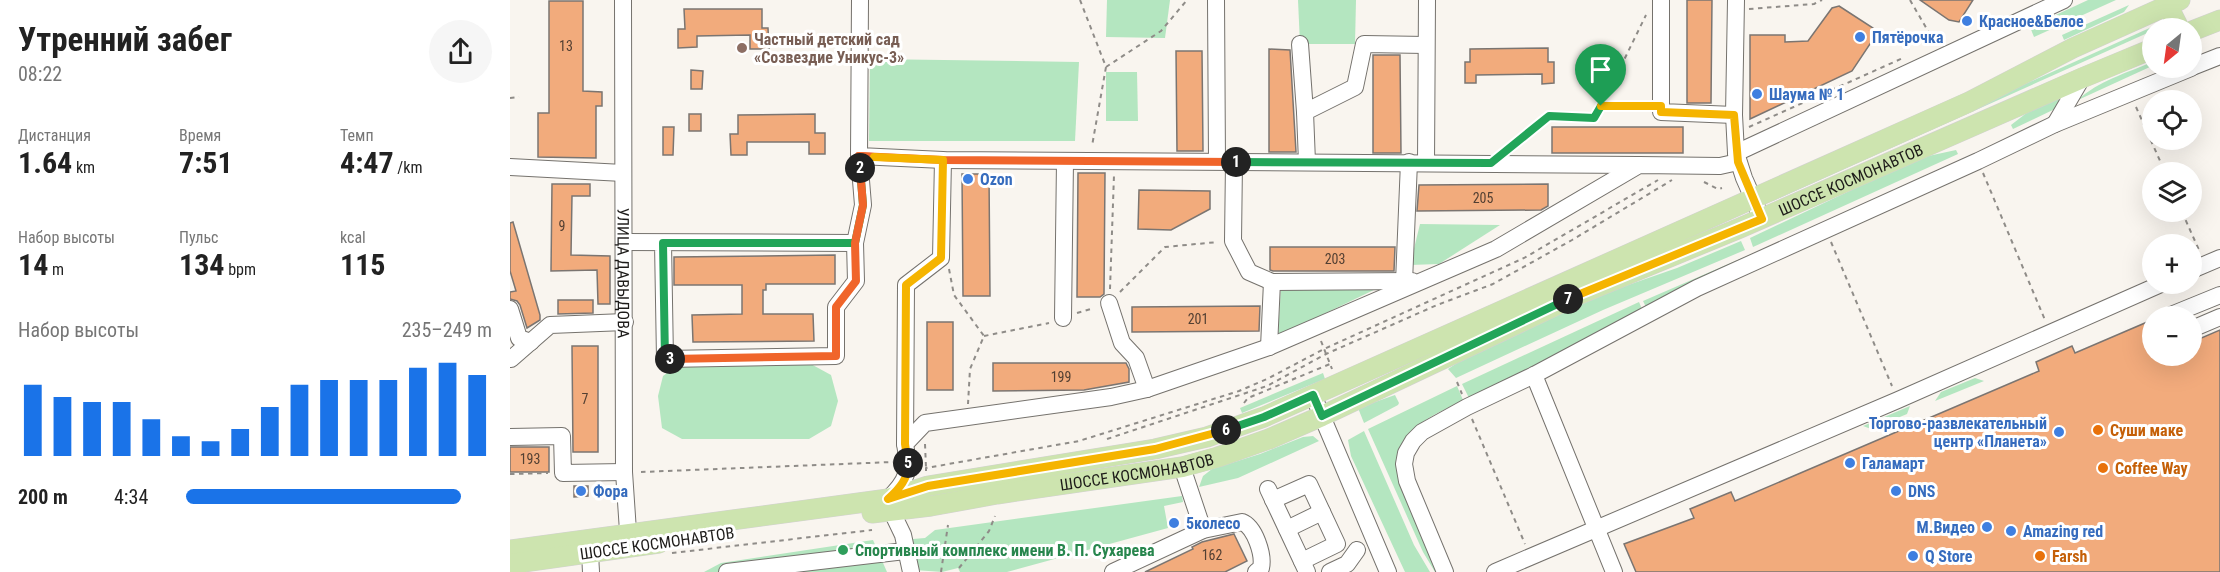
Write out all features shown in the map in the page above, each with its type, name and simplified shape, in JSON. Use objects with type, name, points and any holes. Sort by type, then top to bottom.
[{"type":"main road","points":[[2106,33],[2137,8],[2142,0]]},
{"type":"main road","points":[[2171,2],[2176,18]]},
{"type":"main road","name":"ШОССЕ КОСМОНАВТОВ","points":[[890,505],[928,486],[1101,459],[1207,437],[1264,417],[1969,102],[2171,2]]},
{"type":"main road","points":[[2202,27],[2220,20]]},
{"type":"main road","name":"ШОССЕ КОСМОНАВТОВ","points":[[510,550],[628,540],[890,505],[931,506],[1009,492],[1182,467],[1218,457],[1269,439],[1322,416],[1580,294],[1762,219],[2142,53]]},
{"type":"main road","name":"ШОССЕ КОСМОНАВТОВ","points":[[510,564],[590,562],[628,540]]},
{"type":"street","name":"УЛИЦА ДАВЫДОВА","points":[[623,0],[624,322],[632,472],[628,540]]},
{"type":"street","points":[[663,243],[665,359],[836,356],[836,307],[856,281],[855,243],[863,205],[859,156],[860,0]]},
{"type":"street","points":[[1216,0],[1217,162]]},
{"type":"street","points":[[1426,163],[1427,0]]},
{"type":"street","points":[[859,156],[943,160],[1720,166],[2064,0]]},
{"type":"street","points":[[1741,4],[1734,115],[1737,158],[1762,219]]},
{"type":"street","points":[[1655,5],[1661,112],[1734,115]]},
{"type":"street","points":[[1300,44],[1307,162]]},
{"type":"street","points":[[1305,112],[1355,87],[1364,44],[1426,45]]},
{"type":"street","points":[[2202,63],[2220,56]]},
{"type":"street","points":[[2055,124],[2082,78]]},
{"type":"street","points":[[1445,572],[1407,481],[1404,464],[1409,446],[1417,436],[1467,407],[1534,375],[1696,288],[1826,231],[2055,124],[2165,78]]},
{"type":"street","points":[[911,572],[903,536],[890,505],[902,486],[909,467],[905,444],[906,285],[941,258],[943,160]]},
{"type":"street","points":[[1063,318],[1065,161]]},
{"type":"street","points":[[1234,162],[1233,241],[1248,272],[1272,282],[1412,281]]},
{"type":"street","points":[[1409,162],[1412,281]]},
{"type":"street","points":[[905,444],[925,423],[1111,397],[1147,388],[1269,347],[1412,281],[1496,249],[1639,165]]},
{"type":"street","points":[[510,167],[623,173]]},
{"type":"street","points":[[624,242],[855,243]]},
{"type":"street","points":[[2202,263],[2220,258]]},
{"type":"street","points":[[1269,347],[1272,282]]},
{"type":"street","points":[[1495,572],[1898,400],[2142,292]]},
{"type":"street","points":[[2193,306],[2220,295]]},
{"type":"street","points":[[1109,303],[1122,343],[1136,358],[1147,388]]},
{"type":"street","points":[[510,309],[519,338],[531,342]]},
{"type":"street","points":[[2202,325],[2220,317]]},
{"type":"street","points":[[510,359],[550,325],[624,322]]},
{"type":"street","points":[[1534,375],[1614,572]]},
{"type":"street","points":[[1313,395],[1388,572]]},
{"type":"street","points":[[510,437],[562,436],[563,473],[632,472]]},
{"type":"street","points":[[1182,467],[1203,530]]},
{"type":"street","points":[[1309,484],[1322,512],[1337,544],[1304,566],[1270,495],[1309,484]]},
{"type":"street","points":[[1287,530],[1322,512]]},
{"type":"street","points":[[1113,572],[1203,530],[1237,522],[1246,523],[1252,529],[1262,558],[1260,571]]},
{"type":"street","points":[[1330,572],[1347,564],[1357,550]]},
{"type":"street","points":[[727,572],[905,551]]},
{"type":"path","points":[[1080,0],[1106,67],[1089,161]]},
{"type":"path","points":[[1106,67],[1161,31],[1187,0]]},
{"type":"path","points":[[1741,4],[1814,4],[1822,0]]},
{"type":"path","points":[[1910,0],[1935,43]]},
{"type":"path","points":[[1491,163],[1549,116],[1594,118],[1655,5]]},
{"type":"path","points":[[1747,128],[1904,57]]},
{"type":"path","points":[[510,98],[519,97]]},
{"type":"path","points":[[1601,106],[1661,106]]},
{"type":"path","points":[[2136,107],[2161,162]]},
{"type":"path","points":[[1109,303],[1114,161]]},
{"type":"path","points":[[1978,161],[2051,333]]},
{"type":"path","points":[[1100,441],[1259,389],[1326,354],[1437,305],[1493,284],[1572,240],[1678,176]]},
{"type":"path","points":[[1700,179],[1718,189],[1722,188]]},
{"type":"path","points":[[1826,231],[1898,400]]},
{"type":"path","points":[[984,336],[1052,322],[1109,303],[1165,247],[1233,241]]},
{"type":"path","points":[[941,258],[948,265],[954,295],[984,336]]},
{"type":"path","points":[[968,408],[970,369],[984,336]]},
{"type":"path","points":[[1326,354],[1332,369]]},
{"type":"path","points":[[1244,403],[1248,398],[1330,364]]},
{"type":"path","points":[[1457,382],[1531,556]]},
{"type":"path","points":[[925,423],[926,468]]},
{"type":"path","points":[[632,472],[908,462]]},
{"type":"path","points":[[510,474],[563,473]]},
{"type":"path","points":[[958,568],[989,531],[995,516]]},
{"type":"path","points":[[941,572],[948,525]]},
{"type":"path","points":[[665,554],[880,529]]},
{"type":"green space","points":[[1107,0],[1170,0],[1165,38],[1106,37]]},
{"type":"green space","points":[[1298,0],[1356,0],[1355,44],[1300,44]]},
{"type":"green space","points":[[2088,0],[2116,0],[2034,37],[2030,27]]},
{"type":"green space","points":[[2129,5],[2124,12],[2064,40],[2062,35]]},
{"type":"green space","points":[[2142,31],[2142,35],[1773,201],[1772,198]]},
{"type":"green space","points":[[870,59],[1079,62],[1075,141],[869,141]]},
{"type":"green space","points":[[2142,66],[2142,71],[2078,100],[2086,93]]},
{"type":"green space","points":[[1106,72],[1137,72],[1138,121],[1106,121]]},
{"type":"green space","points":[[2064,93],[2057,108],[2013,129],[2011,125],[2042,101]]},
{"type":"green space","points":[[1956,150],[1958,154],[1753,247],[1750,238],[1919,158]]},
{"type":"green space","points":[[1823,223],[1646,307],[1643,301]]},
{"type":"green space","points":[[1420,224],[1500,225],[1439,264],[1410,265]]},
{"type":"green space","points":[[1741,241],[1745,250],[1603,310],[1456,378],[1448,369],[1486,344],[1608,292],[1677,268]]},
{"type":"green space","points":[[1281,286],[1378,288],[1278,336]]},
{"type":"green space","points":[[1639,302],[1642,309],[1626,319],[1469,398],[1462,384]]},
{"type":"green space","points":[[682,362],[809,363],[831,375],[838,401],[831,426],[809,439],[682,439],[662,428],[658,396],[663,376]]},
{"type":"green space","points":[[1323,373],[1325,379],[1242,413],[1240,408]]},
{"type":"green space","points":[[1975,378],[1984,381],[1935,401],[1941,392]]},
{"type":"green space","points":[[1457,386],[1463,400],[1422,422],[1404,442],[1441,572],[1435,572],[1423,552],[1368,429]]},
{"type":"green space","points":[[1395,395],[1398,405],[1364,423],[1358,408]]},
{"type":"green space","points":[[1910,406],[1907,414],[1871,429],[1863,426]]},
{"type":"green space","points":[[1364,431],[1414,545],[1430,572],[1405,572],[1351,456],[1348,440]]},
{"type":"green space","points":[[1313,436],[1319,441],[1238,478],[1199,487],[1203,476],[1212,469],[1303,437]]},
{"type":"green space","points":[[1182,496],[1183,502],[1164,506],[1168,528],[1007,572],[960,572],[958,568],[942,572],[915,570],[913,539],[925,538],[935,530]]},
{"type":"green space","name":"Спортивный комплекс имени В. П. Сухарева","points":[[873,540],[887,572],[704,572],[721,563]]},
{"type":"building","points":[[1687,0],[1712,0],[1711,103],[1687,103]]},
{"type":"building","points":[[1920,0],[1973,0],[1959,22],[1949,20]]},
{"type":"building","points":[[549,1],[583,1],[583,91],[602,92],[602,106],[596,106],[596,158],[538,157],[538,113],[549,113]]},
{"type":"building","points":[[1839,6],[1873,28],[1876,35],[1852,71],[1750,119],[1750,35],[1785,35],[1785,42],[1808,41],[1832,8]]},
{"type":"building","points":[[684,9],[762,9],[762,28],[768,28],[769,49],[750,49],[750,35],[697,36],[697,47],[678,48],[678,29],[685,29]]},
{"type":"building","points":[[1548,48],[1548,62],[1554,62],[1554,83],[1542,84],[1542,74],[1476,75],[1476,83],[1465,83],[1465,62],[1470,62],[1470,49]]},
{"type":"building","points":[[1269,49],[1290,50],[1296,152],[1269,152]]},
{"type":"building","points":[[1176,51],[1202,51],[1203,151],[1177,151]]},
{"type":"building","points":[[1373,55],[1400,55],[1401,153],[1373,153]]},
{"type":"building","points":[[691,70],[703,71],[702,89],[691,89]]},
{"type":"building","points":[[689,114],[701,114],[701,131],[689,131]]},
{"type":"building","points":[[815,114],[815,133],[825,133],[825,154],[809,154],[809,142],[747,142],[747,155],[731,155],[730,134],[738,134],[738,115]]},
{"type":"building","points":[[663,127],[674,127],[673,155],[663,155]]},
{"type":"building","points":[[1552,127],[1683,127],[1683,153],[1552,153]]},
{"type":"building","points":[[1078,173],[1105,173],[1104,294],[1100,297],[1077,297]]},
{"type":"building","points":[[962,174],[989,174],[990,296],[963,296]]},
{"type":"building","points":[[552,184],[590,184],[590,196],[572,196],[571,255],[610,256],[610,304],[598,304],[597,270],[551,271]]},
{"type":"building","points":[[1548,184],[1548,206],[1541,210],[1417,211],[1419,185]]},
{"type":"building","points":[[1139,190],[1210,191],[1210,209],[1171,230],[1138,229]]},
{"type":"building","points":[[513,222],[540,315],[540,320],[527,328],[520,305],[517,301],[510,299],[510,292],[516,291],[510,271],[510,223]]},
{"type":"building","points":[[1270,247],[1395,247],[1394,271],[1273,271],[1270,270]]},
{"type":"building","points":[[835,255],[835,284],[766,284],[766,290],[763,290],[763,314],[813,314],[814,341],[693,342],[692,315],[742,314],[742,285],[674,285],[674,257]]},
{"type":"building","points":[[558,300],[593,300],[593,313],[558,314]]},
{"type":"building","points":[[1260,306],[1259,331],[1132,332],[1132,307]]},
{"type":"building","points":[[927,322],[953,322],[953,390],[927,390]]},
{"type":"building","name":"Торгово-развлекательный центр «Планета»","points":[[2142,324],[2142,366],[2202,366],[2202,338],[2220,330],[2220,572],[1636,572],[1624,544],[1694,518],[1690,509],[1731,492],[1735,501],[2039,371],[2036,362],[2072,346],[2075,353]]},
{"type":"building","points":[[572,346],[598,346],[598,452],[573,452]]},
{"type":"building","points":[[993,363],[1126,363],[1129,369],[1129,382],[1084,390],[993,391]]},
{"type":"building","points":[[510,447],[549,447],[549,472],[510,472]]},
{"type":"building","name":"Фора","points":[[574,486],[588,486],[588,496],[574,497]]},
{"type":"building","points":[[1234,534],[1247,561],[1225,572],[1145,572],[1193,549],[1192,547],[1202,542]]},
{"type":"place","name":"Красное&Белое","points":[[1967,21]]},
{"type":"place","name":"Пятёрочка","points":[[1860,37]]},
{"type":"place","name":"Частный детский сад «Созвездие Уникус-3»","points":[[742,48]]},
{"type":"place","name":"Шаума № 1","points":[[1757,94]]},
{"type":"place","name":"Ozon","points":[[968,179]]},
{"type":"place","name":"Суши маке","points":[[2098,430]]},
{"type":"place","name":"Торгово-развлекательный центр «Планета»","points":[[2059,432]]},
{"type":"place","name":"Галамарт","points":[[1850,463]]},
{"type":"place","name":"Coffee Way","points":[[2103,468]]},
{"type":"place","name":"Фора","points":[[581,491]]},
{"type":"place","name":"DNS","points":[[1896,491]]},
{"type":"place","name":"5колесо","points":[[1174,523]]},
{"type":"place","name":"М.Видео","points":[[1987,527]]},
{"type":"place","name":"Amazing red","points":[[2011,531]]},
{"type":"place","name":"Спортивный комплекс имени В. П. Сухарева","points":[[843,550]]},
{"type":"place","name":"Q Store","points":[[1913,556]]},
{"type":"place","name":"Farsh","points":[[2040,556]]},
{"type":"route","points":[[1601,106],[1594,118],[1549,116],[1491,163],[943,160],[859,156],[863,205],[855,243],[663,243],[665,359],[836,356],[836,307],[856,281],[855,243],[863,205],[859,156],[943,160],[941,258],[906,285],[905,444],[909,467],[902,486],[888,499],[928,486],[1090,461],[1207,437],[1264,417],[1313,395],[1322,416],[1580,294],[1762,219],[1738,162],[1734,115],[1661,112],[1661,106],[1601,106]]}]
